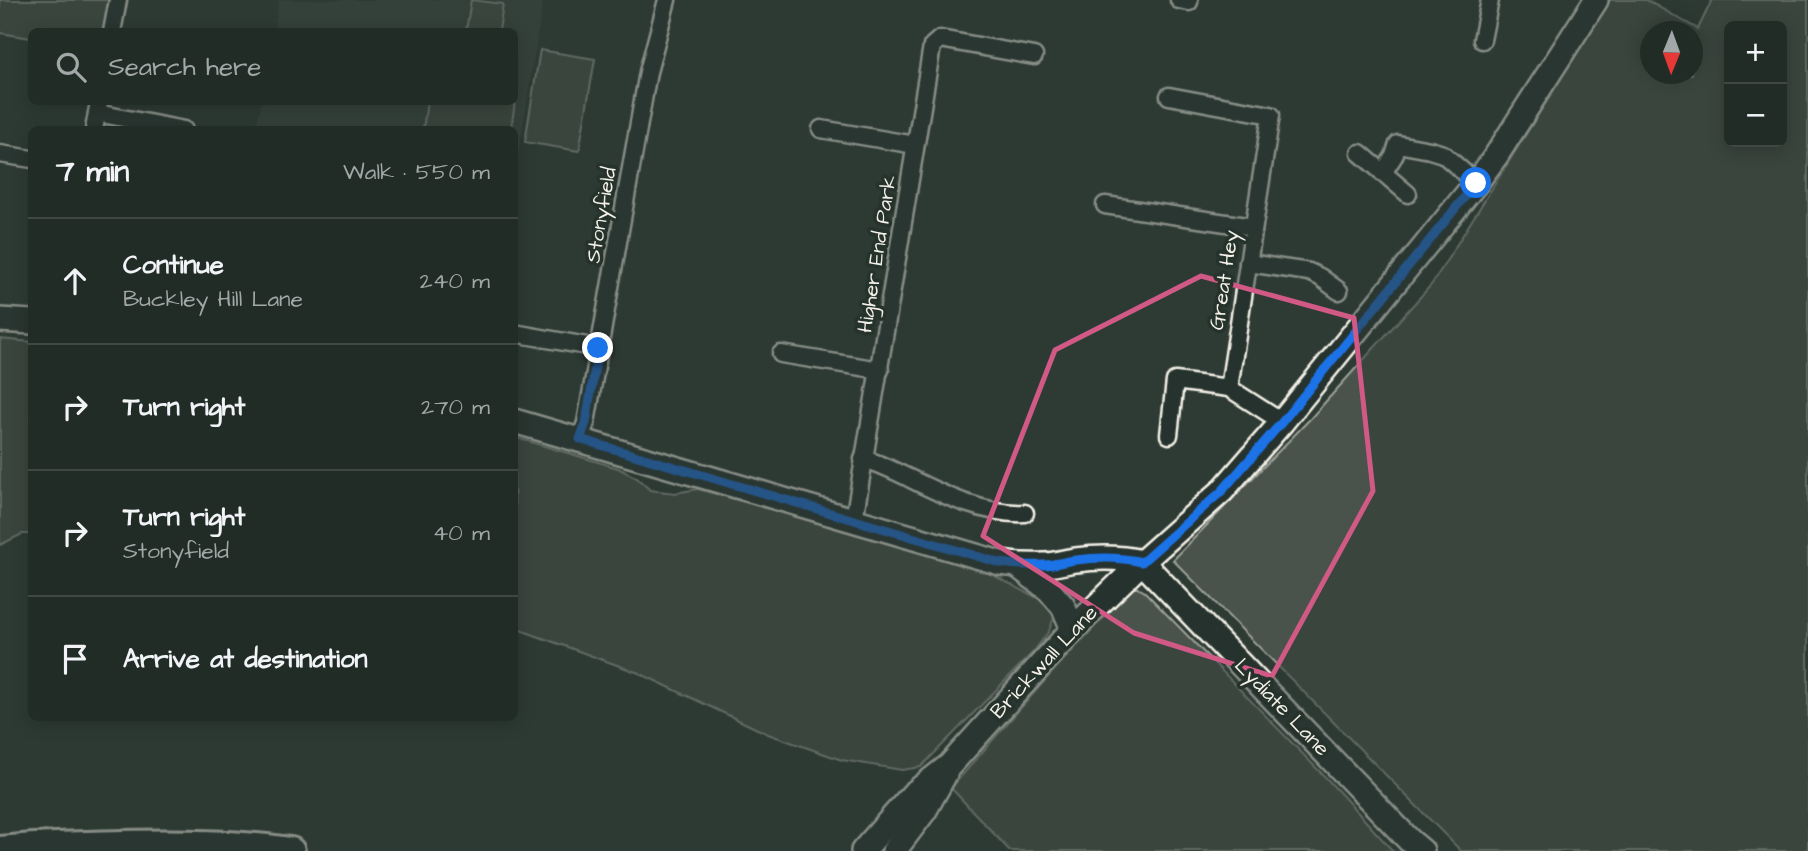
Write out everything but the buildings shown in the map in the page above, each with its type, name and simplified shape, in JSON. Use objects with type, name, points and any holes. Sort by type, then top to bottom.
[{"type":"highway","points":[[0,850],[39,846],[170,843],[291,851]]},
{"type":"main road","name":"Brickwall Lane","points":[[863,851],[913,794],[950,765],[1073,629],[1142,562],[1222,491],[1282,422],[1476,183],[1596,0]]},
{"type":"main road","points":[[0,320],[28,322]]},
{"type":"main road","points":[[518,422],[978,558],[1018,566],[1048,565],[1101,557],[1142,562]]},
{"type":"main road","name":"Lydiate Lane","points":[[1142,562],[1422,851]]},
{"type":"main road","points":[[1018,566],[1049,590],[1063,606],[1073,629]]},
{"type":"main road","name":"Brickwall Lane","points":[[894,851],[925,810],[950,765]]},
{"type":"street","points":[[113,28],[118,0]]},
{"type":"street","name":"Stonyfield","points":[[580,439],[586,423],[648,72],[667,0]]},
{"type":"street","points":[[1180,0],[1189,0]]},
{"type":"street","points":[[1482,40],[1490,0]]},
{"type":"street","name":"Higher End Park","points":[[854,520],[932,47],[940,39],[1034,56]]},
{"type":"street","name":"Great Hey","points":[[1169,96],[1270,115],[1229,388]]},
{"type":"street","points":[[97,115],[161,126]]},
{"type":"street","points":[[821,129],[915,145]]},
{"type":"street","points":[[1383,173],[1398,144],[1443,154],[1476,183]]},
{"type":"street","points":[[1360,153],[1408,194]]},
{"type":"street","points":[[0,154],[28,158]]},
{"type":"street","points":[[1105,205],[1253,228]]},
{"type":"street","points":[[1248,263],[1300,279],[1309,272],[1339,291]]},
{"type":"street","points":[[518,334],[598,348]]},
{"type":"street","points":[[781,354],[880,370]]},
{"type":"street","points":[[1169,435],[1175,381],[1229,388],[1282,422]]},
{"type":"street","points":[[863,460],[879,464],[973,505],[996,512],[1025,513]]},
{"type":"highlighted area","points":[[1201,276],[1354,318],[1373,491],[1272,676],[1134,633],[983,536],[1055,350]]},
{"type":"shaded area","points":[[0,0],[113,0],[108,28],[28,28],[28,38],[0,33]]},
{"type":"shaded area","points":[[279,0],[543,0],[518,156],[518,126],[257,126],[260,105],[518,105],[518,28],[274,28]]},
{"type":"shaded area","points":[[471,0],[503,4],[499,28],[466,28]]},
{"type":"shaded area","points":[[1610,0],[1646,0],[1684,21],[1640,21],[1640,84],[1703,84],[1702,21],[1712,0],[1808,0],[1808,851],[1461,851],[1173,560],[1310,419],[1432,284]]},
{"type":"shaded area","points":[[540,50],[595,59],[579,151],[525,142]]},
{"type":"shaded area","points":[[427,105],[515,105],[511,126],[423,126]]},
{"type":"shaded area","points":[[0,339],[28,342],[28,534],[22,534],[0,545]]},
{"type":"shaded area","points":[[518,438],[618,468],[637,478],[650,490],[675,493],[698,489],[987,572],[1047,603],[1055,615],[1049,631],[1034,651],[921,767],[902,770],[842,760],[768,734],[639,673],[518,629]]},
{"type":"shaded area","points":[[1131,588],[1145,592],[1328,780],[1393,851],[1010,851],[951,788],[1047,678]]},
{"type":"route","points":[[598,348],[586,423],[580,439],[1000,563],[1032,566],[1101,557],[1142,562],[1222,491],[1282,422],[1476,183]]}]
